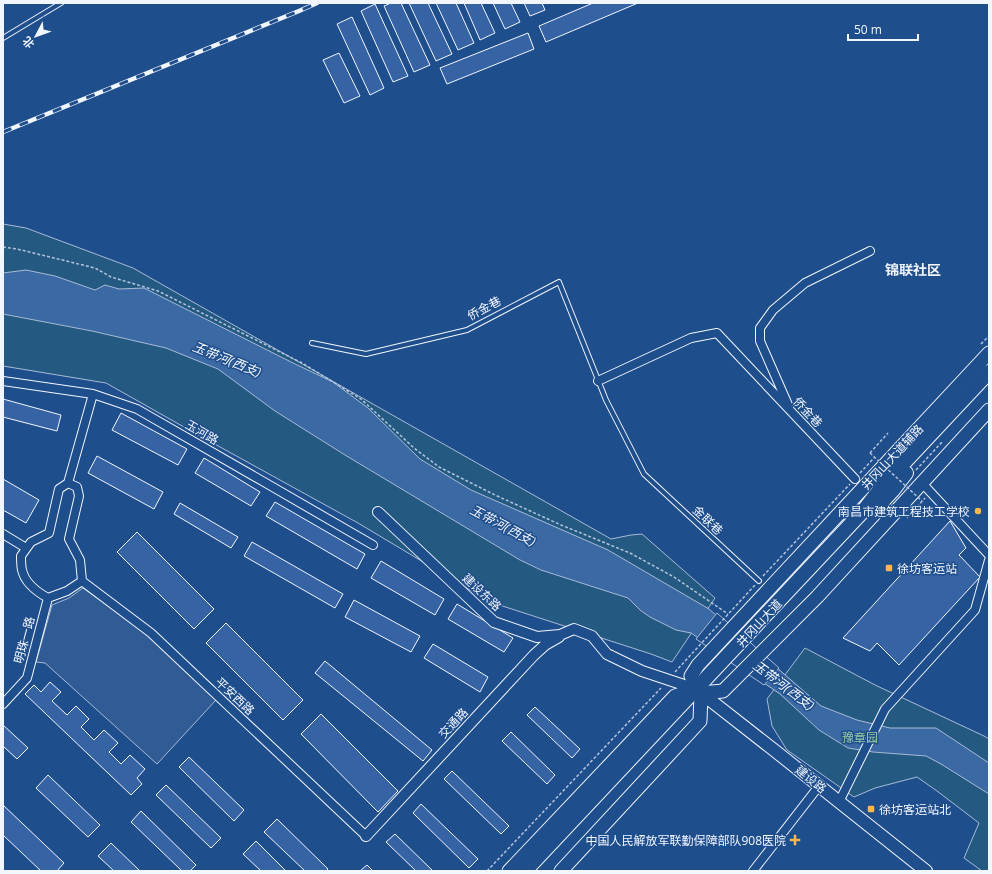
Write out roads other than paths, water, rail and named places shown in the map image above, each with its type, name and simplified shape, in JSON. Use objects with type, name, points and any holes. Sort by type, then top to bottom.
[{"type":"highway","name":"井冈山大道","points":[[754,634],[864,510],[885,483],[989,372]]},
{"type":"highway","name":"井冈山大道","points":[[525,871],[893,490],[913,464],[989,383]]},
{"type":"highway","name":"井冈山大道","points":[[537,871],[698,691]]},
{"type":"main road","name":"井冈山大道辅路","points":[[698,691],[691,676],[698,665],[989,353]]},
{"type":"main road","points":[[509,871],[675,696],[698,691],[723,691],[925,489],[989,410]]},
{"type":"main road","points":[[561,871],[700,722],[698,691]]},
{"type":"main road","name":"建设路","points":[[698,691],[926,871]]},
{"type":"street","points":[[792,413],[760,341],[760,328],[772,310],[805,283],[870,251]]},
{"type":"street","name":"侨金巷","points":[[598,381],[692,338],[717,333],[855,479]]},
{"type":"street","name":"玉河路","points":[[3,381],[94,394],[137,409],[373,545]]},
{"type":"street","points":[[68,483],[77,487],[79,496],[69,539],[80,560],[82,581],[67,591],[48,598],[38,593],[28,583],[22,571],[21,556],[31,542],[49,533],[59,489],[68,483],[94,394]]},
{"type":"street","points":[[925,489],[989,554]]},
{"type":"street","name":"建设东路","points":[[378,512],[494,622],[537,637],[560,635],[574,629],[592,636],[607,654],[642,671],[698,691]]},
{"type":"street","points":[[3,534],[26,548]]},
{"type":"street","points":[[839,802],[885,709],[975,610],[989,560]]},
{"type":"street","name":"平安西路","points":[[82,581],[151,633],[366,836]]},
{"type":"street","name":"明珠一路","points":[[3,704],[27,678],[48,598]]},
{"type":"street","name":"交通路","points":[[366,836],[534,655],[545,645],[564,633]]},
{"type":"street","points":[[753,871],[819,786]]},
{"type":"lane","points":[[3,38],[60,3]]},
{"type":"lane","name":"侨金巷","points":[[312,343],[366,354],[460,332],[467,330],[559,282],[606,400],[644,474]]},
{"type":"lane","name":"金联巷","points":[[644,474],[759,581]]},
{"type":"water","name":"玉带河(西支)","points":[[26,270],[55,276],[95,290],[105,285],[119,289],[144,288],[333,382],[368,408],[420,459],[471,490],[608,550],[709,609],[821,706],[857,720],[890,728],[936,728],[989,763],[989,794],[926,756],[873,752],[848,748],[819,730],[780,694],[691,633],[676,630],[650,617],[640,610],[628,598],[541,570],[520,560],[345,455],[275,411],[218,369],[166,348],[92,331],[3,314],[3,273]]},
{"type":"railway","points":[[3,132],[317,3]]},
{"type":"place","name":"南昌市建筑工程技工学校","points":[[978,511]]},
{"type":"place","name":"徐坊客运站","points":[[889,568]]},
{"type":"place","name":"徐坊客运站北","points":[[871,809]]},
{"type":"place","name":"中国人民解放军联勤保障部队908医院","points":[[795,840]]},
{"type":"district","name":"锦联社区","points":[[913,269]]},
{"type":"park label","name":"豫章园","points":[[860,737]]}]
